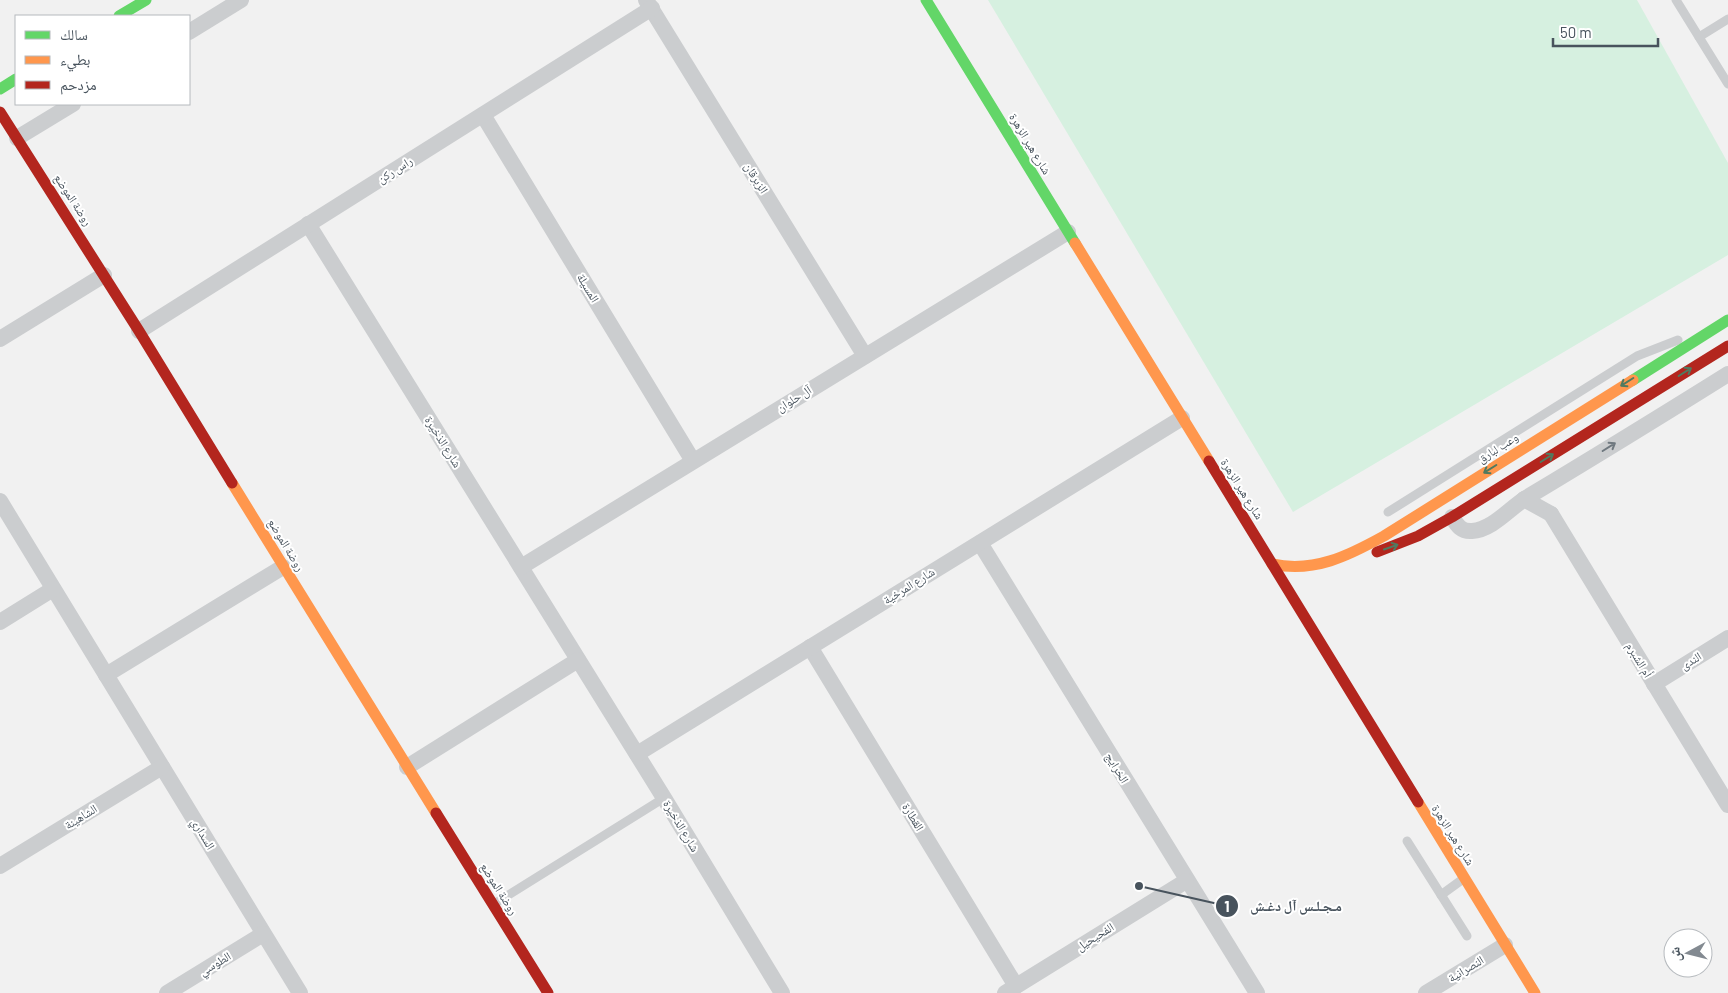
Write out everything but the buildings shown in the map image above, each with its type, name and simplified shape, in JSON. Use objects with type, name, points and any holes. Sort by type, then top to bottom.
[{"type":"street","points":[[123,15],[146,0]]},
{"type":"street","points":[[190,31],[241,0]]},
{"type":"street","name":"شارع هير الزهرة","points":[[926,0],[1534,993]]},
{"type":"street","name":"راس ركن","points":[[139,331],[483,115],[649,4]]},
{"type":"street","name":"الزبرقان","points":[[649,4],[865,356]]},
{"type":"street","points":[[0,89],[15,80]]},
{"type":"street","points":[[17,138],[71,105]]},
{"type":"street","name":"روضة الموضع","points":[[0,112],[104,274],[283,567],[548,993]]},
{"type":"street","name":"المسيلة","points":[[483,115],[693,462]]},
{"type":"street","name":"شارع الذخيرة","points":[[308,224],[637,754],[782,993]]},
{"type":"street","name":"آل حلوان","points":[[521,567],[1068,232]]},
{"type":"street","points":[[0,339],[104,274]]},
{"type":"street","name":"وعب لبارق","points":[[1272,564],[1286,569],[1313,568],[1352,554],[1384,536],[1728,320]]},
{"type":"street","points":[[1288,592],[1301,579],[1329,568],[1353,563],[1401,544],[1452,517],[1728,346]]},
{"type":"street","points":[[1652,366],[1660,347]]},
{"type":"street","points":[[1452,517],[1459,528],[1472,532],[1490,524],[1524,499],[1728,374]]},
{"type":"street","name":"شارع المرخية","points":[[637,754],[1182,418]]},
{"type":"street","points":[[1547,486],[1551,514]]},
{"type":"street","points":[[1524,499],[1551,514]]},
{"type":"street","name":"السداري","points":[[0,501],[300,993]]},
{"type":"street","name":"أم الشبرم","points":[[1551,514],[1728,805]]},
{"type":"street","name":"الخرايج","points":[[980,543],[1186,881],[1257,993]]},
{"type":"street","points":[[106,675],[283,567]]},
{"type":"street","points":[[0,622],[53,589]]},
{"type":"street","name":"الندى","points":[[1654,684],[1728,638]]},
{"type":"street","name":"القطارة","points":[[810,647],[1010,990]]},
{"type":"street","points":[[407,767],[578,660]]},
{"type":"street","name":"الشاهينة","points":[[0,866],[162,767]]},
{"type":"street","name":"الفحيحيل","points":[[1010,990],[1186,881]]},
{"type":"street","name":"الطوسي","points":[[167,993],[263,934]]},
{"type":"street","name":"النصرانية","points":[[1426,993],[1505,945]]},
{"type":"lane","points":[[1676,0],[1728,84]]},
{"type":"lane","points":[[1699,36],[1728,19]]},
{"type":"lane","points":[[1388,512],[1637,356],[1687,336],[1728,312]]},
{"type":"lane","points":[[493,905],[664,798]]},
{"type":"lane","points":[[1407,841],[1467,936]]},
{"type":"lane","points":[[1441,894],[1464,879]]},
{"type":"green space","points":[[988,0],[1637,0],[1728,163],[1728,255],[1293,512]]},
{"type":"traffic: fast","points":[[121,15],[146,0]]},
{"type":"traffic: fast","points":[[926,0],[1075,243]]},
{"type":"traffic: fast","points":[[0,89],[15,80]]},
{"type":"traffic: fast","points":[[1633,380],[1728,320]]},
{"type":"traffic: slow","points":[[1075,243],[1209,461]]},
{"type":"traffic: slow","points":[[1272,564],[1287,566],[1316,564],[1344,556],[1371,543],[1633,380]]},
{"type":"traffic: slow","points":[[232,483],[436,813]]},
{"type":"traffic: slow","points":[[1418,802],[1535,993]]},
{"type":"traffic: jam","points":[[0,112],[139,331],[232,483]]},
{"type":"traffic: jam","points":[[1377,552],[1418,536],[1452,517],[1728,346]]},
{"type":"traffic: jam","points":[[1209,461],[1418,802]]},
{"type":"traffic: jam","points":[[436,813],[548,993]]},
{"type":"place","name":"مـجـلـس آل دغـش","points":[[1139,886]]}]
